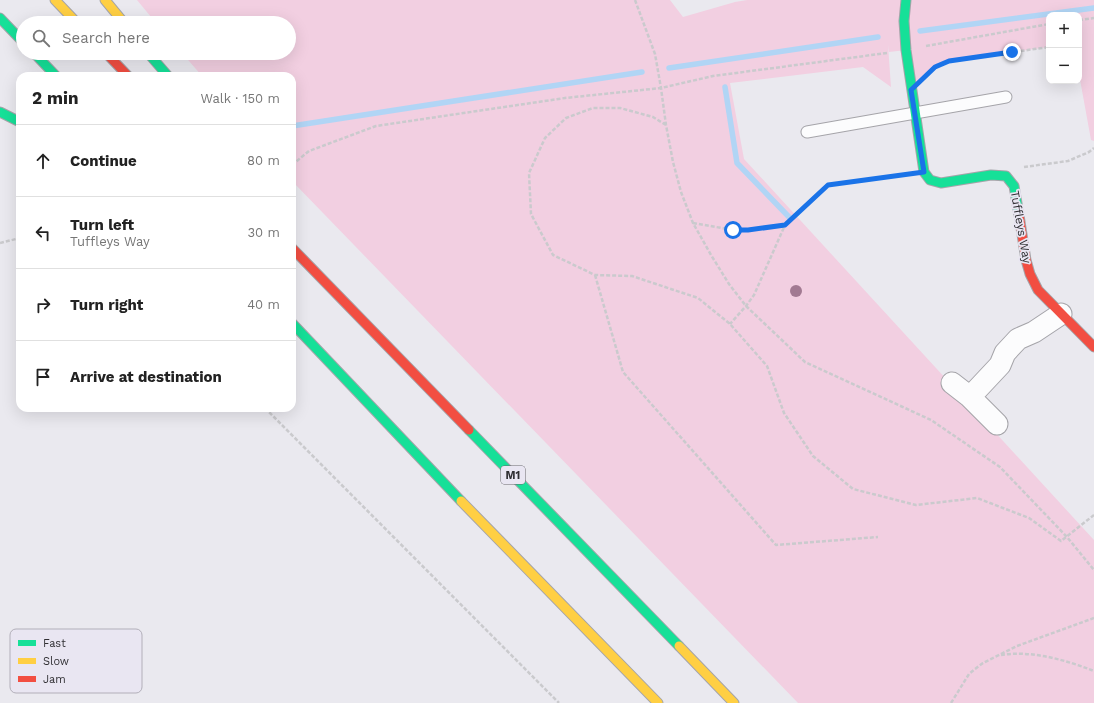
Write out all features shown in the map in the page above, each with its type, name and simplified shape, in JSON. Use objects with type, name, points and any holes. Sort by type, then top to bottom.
[{"type":"main road","points":[[55,0],[70,16]]},
{"type":"main road","points":[[105,0],[118,16]]},
{"type":"main road","points":[[906,0],[904,21],[906,50],[924,172]]},
{"type":"main road","points":[[0,18],[16,35]]},
{"type":"main road","points":[[41,60],[52,72]]},
{"type":"main road","points":[[113,60],[124,72]]},
{"type":"main road","points":[[154,60],[165,72]]},
{"type":"main road","points":[[0,112],[16,120]]},
{"type":"main road","name":"Tuffleys Way","points":[[924,172],[930,180],[941,183],[991,175],[1006,176],[1014,186],[1026,260],[1030,274],[1038,290],[1094,347]]},
{"type":"main road","points":[[302,244],[349,307]]},
{"type":"main road","name":"M1","points":[[296,252],[734,703]]},
{"type":"main road","points":[[296,326],[479,519],[658,703]]},
{"type":"main road","points":[[304,348],[352,385]]},
{"type":"street","points":[[970,397],[1000,365],[1005,352],[1018,339],[1034,332],[1061,314]]},
{"type":"street","points":[[952,383],[970,397],[997,424]]},
{"type":"lane","points":[[807,132],[1006,97]]},
{"type":"path","points":[[635,0],[655,54],[666,125],[673,162],[681,192],[693,223],[711,255],[729,284],[746,306],[805,362],[931,420],[1000,467],[1067,537],[1094,570]]},
{"type":"path","points":[[1082,20],[1094,18]]},
{"type":"path","points":[[296,162],[309,151],[376,126],[565,98],[661,88],[721,75],[906,50],[1046,25]]},
{"type":"path","points":[[911,90],[935,67],[949,61],[1046,47]]},
{"type":"path","points":[[666,125],[653,117],[620,108],[592,108],[566,118],[545,138],[529,173],[531,214],[553,255],[595,275],[632,276],[698,298],[730,324],[767,366],[784,413],[813,456],[853,489],[916,505],[977,498],[1029,518],[1061,541],[1094,515]]},
{"type":"path","points":[[1006,176],[1021,168],[1068,161],[1089,152],[1094,148]]},
{"type":"path","points":[[730,324],[746,306],[754,294],[785,225],[828,185],[924,172]]},
{"type":"path","points":[[693,223],[733,230],[748,230],[785,225]]},
{"type":"path","points":[[0,243],[16,239]]},
{"type":"path","points":[[595,275],[622,372],[776,545],[878,537]]},
{"type":"path","points":[[269,412],[559,703]]},
{"type":"path","points":[[951,703],[969,674],[993,657],[1094,618]]},
{"type":"path","points":[[993,657],[1026,653],[1065,662],[1094,671]]},
{"type":"shaded area","points":[[137,0],[670,0],[683,17],[747,0],[1094,0],[1094,141],[1091,140],[1081,84],[1082,12],[1046,12],[1046,47],[949,61],[935,67],[911,90],[906,50],[889,52],[888,45],[891,87],[863,67],[730,83],[744,159],[1094,540],[1094,703],[798,703],[296,185],[296,72],[199,72],[188,60],[296,60],[296,16],[150,16]]},
{"type":"waterway","points":[[920,31],[1094,8]]},
{"type":"waterway","points":[[669,68],[878,37]]},
{"type":"waterway","points":[[296,125],[642,72]]},
{"type":"waterway","points":[[725,87],[737,163],[789,217]]},
{"type":"traffic: fast","points":[[906,0],[904,21],[906,50],[924,172],[930,180],[941,183],[991,175],[1006,176],[1014,186],[1019,215]]},
{"type":"traffic: fast","points":[[0,18],[16,35]]},
{"type":"traffic: fast","points":[[41,60],[52,72]]},
{"type":"traffic: fast","points":[[154,60],[165,72]]},
{"type":"traffic: fast","points":[[0,112],[16,120]]},
{"type":"traffic: fast","points":[[296,327],[461,501]]},
{"type":"traffic: fast","points":[[469,430],[679,646]]},
{"type":"traffic: slow","points":[[55,0],[70,16]]},
{"type":"traffic: slow","points":[[105,0],[118,16]]},
{"type":"traffic: slow","points":[[461,501],[658,703]]},
{"type":"traffic: slow","points":[[679,646],[734,703]]},
{"type":"traffic: jam","points":[[113,60],[124,72]]},
{"type":"traffic: jam","points":[[1019,215],[1026,260],[1030,274],[1038,290],[1094,347]]},
{"type":"traffic: jam","points":[[296,252],[469,430]]},
{"type":"route","points":[[733,230],[748,230],[785,225],[828,185],[924,172],[911,90],[935,67],[949,61],[1012,52]]}]
